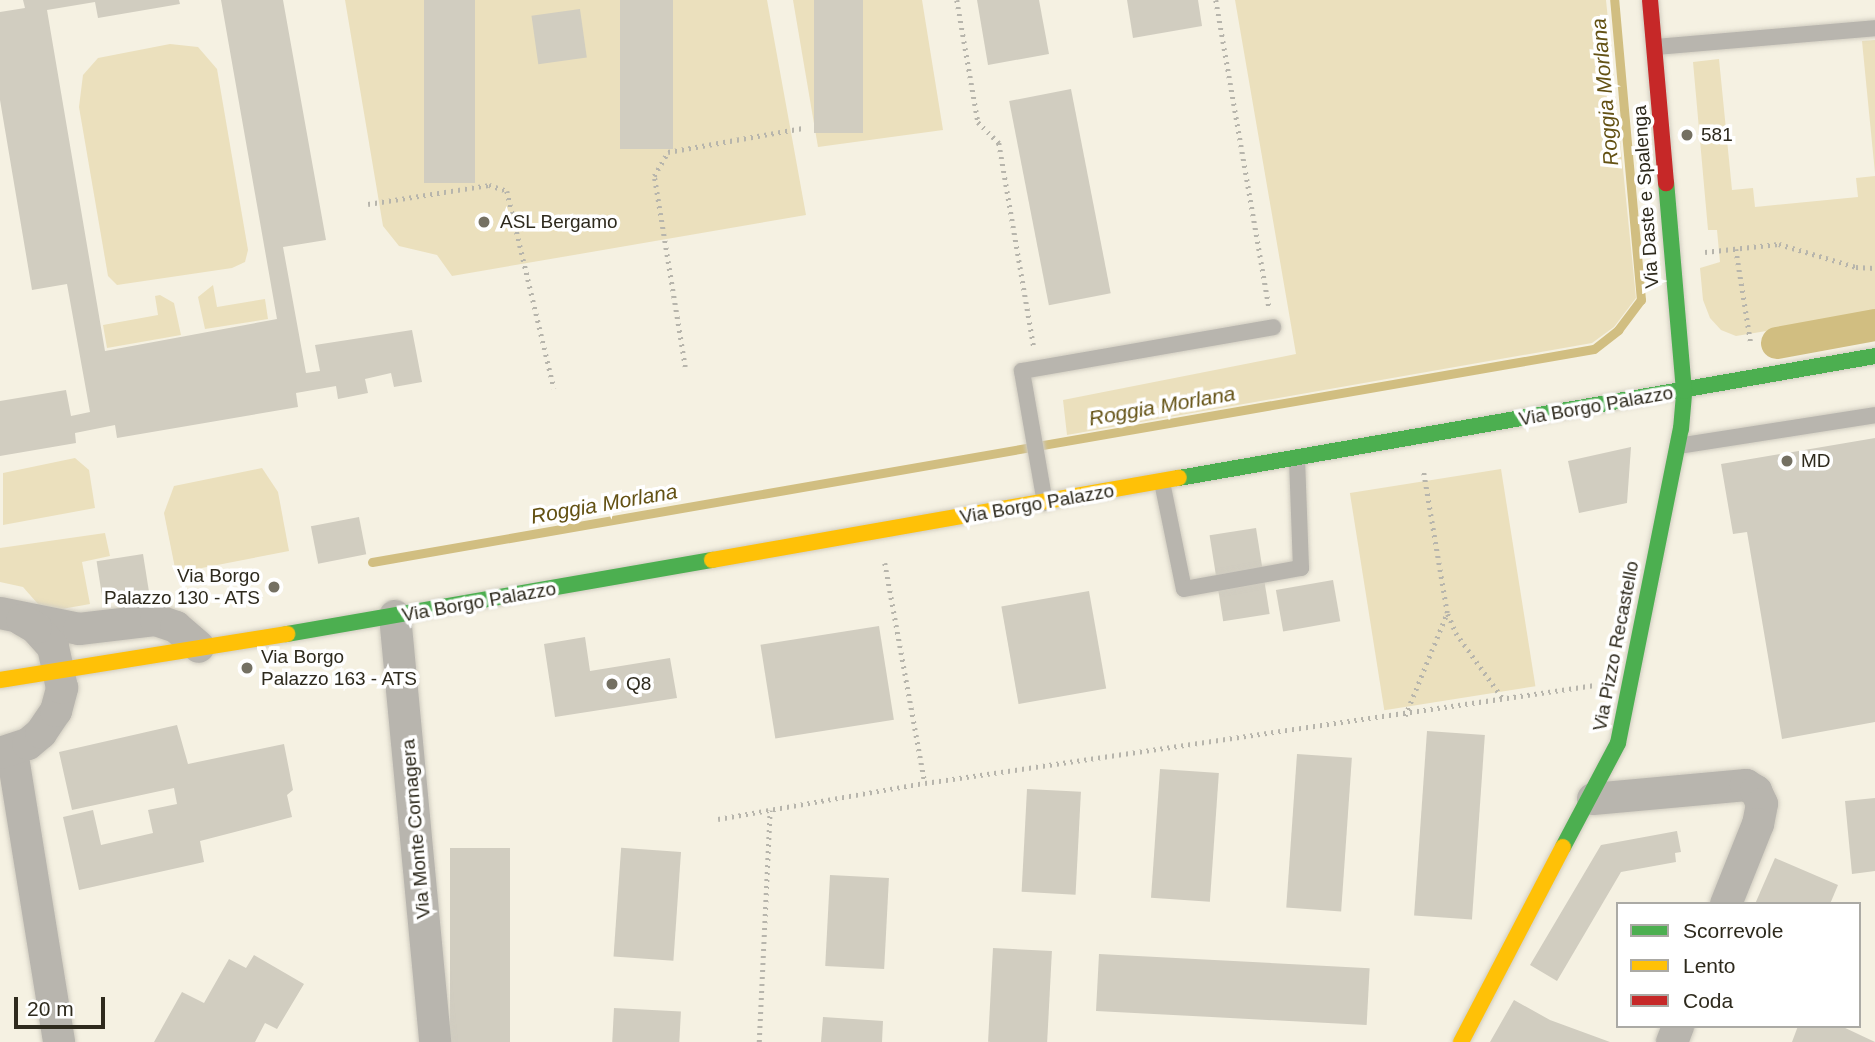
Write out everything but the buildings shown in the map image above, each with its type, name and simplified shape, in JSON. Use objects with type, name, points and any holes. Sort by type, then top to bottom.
[{"type":"main road","name":"Via Daste e Spalenga","points":[[1650,0],[1684,391]]},
{"type":"main road","name":"Via Borgo Palazzo","points":[[0,680],[395,616],[1875,356]]},
{"type":"main road","name":"Via Pizzo Recastello","points":[[1461,1042],[1593,799],[1618,743],[1678,446],[1684,391]]},
{"type":"street","points":[[7,614],[79,629],[156,620],[176,627],[199,647]]},
{"type":"street","points":[[7,614],[36,628],[52,647],[61,670],[62,688],[52,720],[28,744],[6,752],[59,1042]]},
{"type":"street","name":"Via Monte Cornagera","points":[[395,616],[435,1042]]},
{"type":"street","points":[[1593,799],[1746,785],[1756,791],[1762,804],[1758,824],[1727,902]]},
{"type":"lane","points":[[1655,47],[1875,28]]},
{"type":"lane","points":[[1045,503],[1022,371],[1273,327]]},
{"type":"lane","points":[[1678,446],[1875,415]]},
{"type":"lane","points":[[1162,482],[1184,589],[1301,568],[1297,459]]},
{"type":"path","points":[[957,0],[978,122],[999,143],[1038,368]]},
{"type":"path","points":[[1216,0],[1273,327]]},
{"type":"path","points":[[685,367],[654,176],[668,152],[803,128]]},
{"type":"path","points":[[368,204],[489,186],[507,191],[554,388]]},
{"type":"path","points":[[1694,254],[1779,244],[1856,267],[1875,268]]},
{"type":"path","points":[[1735,249],[1756,377]]},
{"type":"path","points":[[1418,438],[1447,613],[1456,633],[1504,700]]},
{"type":"path","points":[[885,563],[925,783]]},
{"type":"path","points":[[1405,716],[1447,613]]},
{"type":"path","points":[[718,819],[925,783],[1405,716],[1601,684]]},
{"type":"path","points":[[759,1042],[770,810]]},
{"type":"shaded area","points":[[345,0],[767,0],[806,215],[452,276],[437,255],[399,246],[383,226]]},
{"type":"shaded area","points":[[793,0],[922,0],[943,130],[818,147]]},
{"type":"shaded area","points":[[1235,0],[1606,0],[1636,298],[1614,327],[1592,343],[1067,435],[1063,400],[1296,354]]},
{"type":"shaded area","points":[[1875,40],[1875,173],[1862,41]]},
{"type":"shaded area","points":[[170,44],[198,47],[217,69],[248,250],[245,262],[232,268],[117,285],[108,276],[79,107],[83,75],[98,58]]},
{"type":"shaded area","points":[[1719,59],[1732,190],[1753,188],[1755,207],[1858,197],[1856,178],[1875,176],[1875,313],[1736,336],[1721,330],[1710,318],[1703,300],[1700,268],[1720,262],[1717,230],[1708,230],[1693,62]]},
{"type":"shaded area","points":[[213,285],[217,307],[265,299],[268,319],[205,329],[198,297]]},
{"type":"shaded area","points":[[160,295],[174,303],[181,335],[107,348],[103,325],[158,315],[155,296]]},
{"type":"shaded area","points":[[75,458],[89,470],[95,508],[3,525],[3,473]]},
{"type":"shaded area","points":[[262,468],[278,492],[289,551],[176,573],[164,513],[174,486]]},
{"type":"shaded area","points":[[1501,469],[1535,686],[1384,710],[1350,493]]},
{"type":"shaded area","points":[[105,533],[110,556],[82,562],[90,604],[45,612],[23,587],[0,582],[0,548]]},
{"type":"waterway","name":"Roggia Morlana","points":[[372,562],[1594,349],[1618,330],[1641,300],[1614,0]]},
{"type":"waterway","points":[[1777,343],[1875,325]]},
{"type":"traffic: fast","points":[[1563,847],[1618,743],[1681,429],[1684,391],[1666,183]]},
{"type":"traffic: fast","points":[[1179,478],[1875,356]]},
{"type":"traffic: fast","points":[[287,634],[712,560]]},
{"type":"traffic: slow","points":[[712,560],[1179,478]]},
{"type":"traffic: slow","points":[[0,680],[287,634]]},
{"type":"traffic: slow","points":[[1461,1042],[1563,847]]},
{"type":"traffic: jam","points":[[1650,0],[1666,183]]},
{"type":"place","name":"581","points":[[1687,135]]},
{"type":"place","name":"ASL Bergamo","points":[[484,222]]},
{"type":"place","name":"MD","points":[[1787,461]]},
{"type":"place","name":"Via Borgo Palazzo 130 - ATS","points":[[274,587]]},
{"type":"place","name":"Via Borgo Palazzo 163 - ATS","points":[[247,668]]},
{"type":"place","name":"Q8","points":[[612,684]]}]
